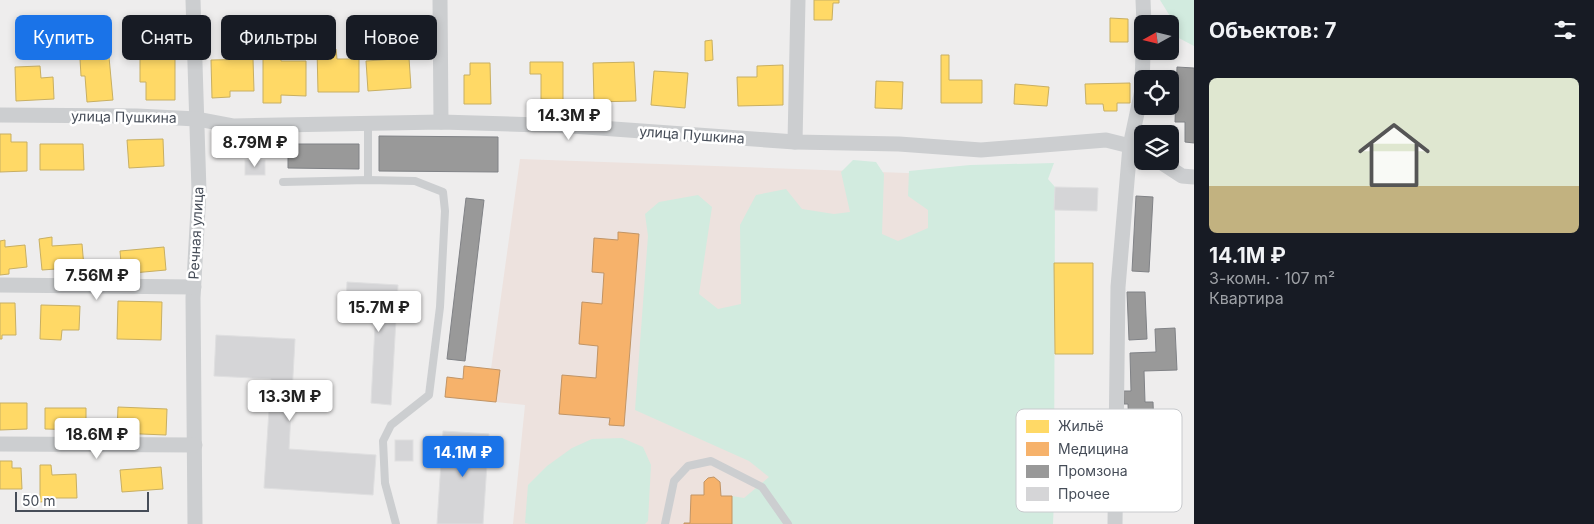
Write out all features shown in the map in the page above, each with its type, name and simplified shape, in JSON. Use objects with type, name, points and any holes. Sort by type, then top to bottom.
[{"type":"street","name":"Речная улица","points":[[193,0],[199,191],[194,287],[195,524]]},
{"type":"street","points":[[440,0],[441,122]]},
{"type":"street","points":[[795,142],[798,0]]},
{"type":"street","points":[[1143,0],[1144,15]]},
{"type":"street","points":[[1138,125],[1143,60]]},
{"type":"street","name":"улица Пушкина","points":[[0,116],[137,116],[197,119],[234,126],[441,122],[572,126],[795,142],[899,144],[981,150],[1106,140],[1134,148]]},
{"type":"street","points":[[1116,409],[1118,287],[1134,164]]},
{"type":"street","points":[[1173,170],[1182,176],[1194,177]]},
{"type":"street","name":"Речная улица","points":[[0,285],[194,287]]},
{"type":"street","points":[[0,444],[195,445]]},
{"type":"lane","points":[[368,124],[368,180]]},
{"type":"lane","points":[[283,182],[414,181],[443,192],[445,212],[440,307],[429,395],[391,425],[383,441],[385,483],[396,524]]},
{"type":"lane","points":[[664,524],[674,481],[688,466],[711,461],[762,487],[788,524]]},
{"type":"shaded area","points":[[520,159],[989,176],[988,524],[513,524],[525,405],[496,402],[500,370],[491,369]]},
{"type":"green space","points":[[1160,0],[1194,0],[1194,46],[1179,38],[1179,15],[1169,15]]},
{"type":"green space","points":[[853,160],[876,162],[884,174],[882,234],[898,241],[928,228],[928,210],[908,196],[909,171],[970,165],[1054,163],[1048,179],[1055,187],[1054,409],[1016,409],[1016,512],[1054,512],[1053,524],[732,524],[732,496],[744,498],[769,477],[749,461],[635,410],[648,236],[645,214],[659,202],[698,195],[712,207],[699,294],[718,309],[741,304],[740,225],[756,195],[786,189],[802,209],[834,214],[850,212],[841,172]]},
{"type":"green space","points":[[622,438],[643,447],[651,465],[648,521],[645,524],[525,523],[528,485],[547,466],[572,448],[592,439]]},
{"type":"building: Жильё","points":[[814,0],[839,0],[839,3],[833,3],[832,20],[814,20]]},
{"type":"building: Жильё","points":[[1110,18],[1128,19],[1128,42],[1110,42]]},
{"type":"building: Жильё","points":[[712,40],[713,60],[705,61],[705,41]]},
{"type":"building: Жильё","points":[[336,49],[337,59],[359,60],[359,92],[318,92],[317,60],[336,60]]},
{"type":"building: Жильё","points":[[941,55],[949,55],[949,80],[982,80],[982,103],[941,103]]},
{"type":"building: Жильё","points":[[80,60],[109,60],[113,100],[87,102],[85,76],[81,76]]},
{"type":"building: Жильё","points":[[140,60],[175,60],[175,100],[146,100],[146,82],[140,82]]},
{"type":"building: Жильё","points":[[211,60],[253,60],[254,91],[230,91],[230,97],[212,98]]},
{"type":"building: Жильё","points":[[263,60],[306,61],[306,96],[281,95],[281,103],[263,103]]},
{"type":"building: Жильё","points":[[409,60],[411,88],[368,91],[366,61]]},
{"type":"building: Жильё","points":[[530,62],[563,62],[563,100],[541,99],[541,74],[530,74]]},
{"type":"building: Жильё","points":[[634,62],[636,101],[594,102],[593,63]]},
{"type":"building: Жильё","points":[[470,63],[490,63],[491,104],[464,104],[464,75],[470,75]]},
{"type":"building: Жильё","points":[[783,65],[783,105],[738,106],[737,77],[757,77],[757,66]]},
{"type":"building: Жильё","points":[[40,66],[41,78],[53,77],[54,99],[16,101],[15,67]]},
{"type":"building: Жильё","points":[[654,71],[688,73],[685,108],[651,105]]},
{"type":"building: Жильё","points":[[876,81],[903,82],[902,109],[875,108]]},
{"type":"building: Жильё","points":[[1130,83],[1130,103],[1117,103],[1117,111],[1104,111],[1103,104],[1086,104],[1085,84]]},
{"type":"building: Жильё","points":[[1015,84],[1049,87],[1047,106],[1014,104]]},
{"type":"building: Жильё","points":[[0,134],[11,134],[11,142],[27,142],[27,171],[0,172]]},
{"type":"building: Жильё","points":[[163,139],[164,166],[129,168],[127,140]]},
{"type":"building: Жильё","points":[[40,144],[83,144],[84,170],[40,170]]},
{"type":"building: Жильё","points":[[52,237],[52,246],[82,244],[84,267],[68,268],[69,275],[57,276],[56,269],[42,270],[39,239]]},
{"type":"building: Жильё","points":[[5,240],[5,247],[25,245],[27,267],[9,269],[9,274],[0,275],[0,241]]},
{"type":"building: Жильё","points":[[164,247],[166,270],[122,274],[120,251]]},
{"type":"building: Жильё","points":[[1054,263],[1093,263],[1093,354],[1055,354]]},
{"type":"building: Жильё","points":[[118,301],[162,302],[161,340],[117,339]]},
{"type":"building: Жильё","points":[[0,303],[15,303],[16,335],[2,335],[2,339],[0,339]]},
{"type":"building: Жильё","points":[[41,305],[80,306],[79,330],[62,330],[61,340],[40,339]]},
{"type":"building: Жильё","points":[[0,403],[27,403],[27,429],[0,430]]},
{"type":"building: Жильё","points":[[118,407],[167,409],[166,435],[117,433]]},
{"type":"building: Жильё","points":[[45,408],[86,408],[86,430],[45,429]]},
{"type":"building: Жильё","points":[[0,461],[12,461],[12,468],[21,468],[22,489],[0,489]]},
{"type":"building: Жильё","points":[[40,465],[51,465],[52,475],[76,474],[77,498],[52,498],[52,501],[40,502]]},
{"type":"building: Жильё","points":[[161,467],[163,489],[122,492],[120,470]]},
{"type":"building: Медицина","points":[[618,232],[639,234],[624,426],[609,425],[610,418],[559,414],[562,375],[596,378],[598,346],[579,344],[582,302],[602,304],[604,273],[592,272],[594,238],[618,240]]},
{"type":"building: Медицина","points":[[464,366],[500,370],[496,402],[445,397],[447,377],[463,379]]},
{"type":"building: Медицина","points":[[714,477],[720,482],[721,496],[732,496],[732,524],[684,524],[690,523],[691,495],[704,495],[704,482],[708,478]]},
{"type":"building: Промзона","points":[[1177,67],[1194,68],[1194,143],[1185,142],[1185,122],[1175,122],[1175,115],[1179,115],[1179,70],[1177,70]]},
{"type":"building: Промзона","points":[[379,136],[498,137],[498,172],[379,171]]},
{"type":"building: Промзона","points":[[288,144],[359,144],[359,169],[288,168]]},
{"type":"building: Промзона","points":[[1136,196],[1153,197],[1149,272],[1132,271]]},
{"type":"building: Промзона","points":[[466,198],[484,200],[465,361],[447,359]]},
{"type":"building: Промзона","points":[[1127,292],[1145,292],[1147,339],[1129,340]]},
{"type":"building: Промзона","points":[[1175,328],[1177,370],[1144,371],[1145,402],[1153,402],[1153,409],[1128,409],[1128,404],[1124,404],[1124,391],[1131,391],[1130,353],[1156,352],[1155,329]]},
{"type":"building: Прочее","points":[[245,160],[265,160],[265,175],[245,175]]},
{"type":"building: Прочее","points":[[1055,187],[1098,188],[1097,211],[1054,210]]},
{"type":"building: Прочее","points":[[347,282],[398,285],[391,405],[371,403],[376,307],[346,305]]},
{"type":"building: Прочее","points":[[216,335],[295,339],[289,449],[376,455],[373,495],[264,488],[271,379],[214,376]]},
{"type":"building: Прочее","points":[[443,431],[489,434],[483,524],[437,524]]},
{"type":"building: Прочее","points":[[395,440],[413,440],[413,461],[395,461]]}]
